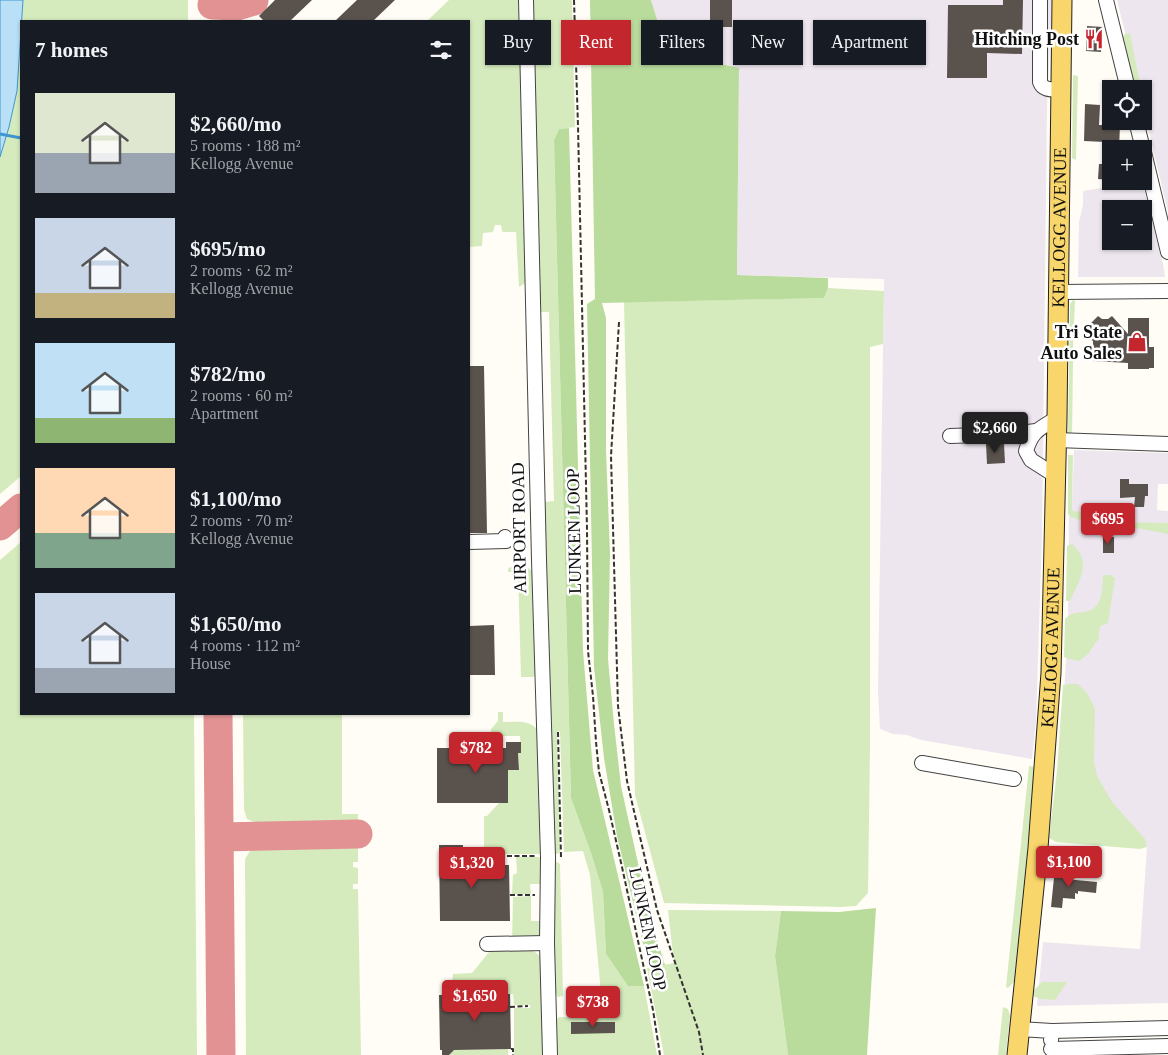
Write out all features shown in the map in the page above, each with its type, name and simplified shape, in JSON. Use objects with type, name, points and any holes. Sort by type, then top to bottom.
[{"type":"main road","name":"KELLOGG AVENUE","points":[[1017,1055],[1038,848],[1051,672],[1057,418],[1062,0]]},
{"type":"lane","name":"AIRPORT ROAD","points":[[526,0],[538,560],[548,857],[547,943],[550,1055]]},
{"type":"lane","points":[[1040,0],[1040,82],[1045,88],[1061,90]]},
{"type":"lane","points":[[1106,0],[1126,80]]},
{"type":"lane","points":[[1040,40],[1062,39]]},
{"type":"lane","points":[[1152,187],[1168,252]]},
{"type":"lane","points":[[1059,292],[1168,291]]},
{"type":"lane","points":[[1056,476],[1031,460],[1026,451],[1029,439],[1036,431],[1057,418]]},
{"type":"lane","points":[[950,436],[1036,431]]},
{"type":"lane","points":[[1056,440],[1168,444]]},
{"type":"lane","points":[[470,542],[506,541],[506,537]]},
{"type":"lane","points":[[922,763],[1014,778]]},
{"type":"lane","points":[[487,944],[547,943]]},
{"type":"lane","points":[[1148,1028],[1149,1051]]},
{"type":"lane","points":[[1019,1029],[1052,1031],[1168,1028]]},
{"type":"lane","points":[[1052,1031],[1050,1052],[1149,1051],[1168,1046]]},
{"type":"path","name":"LUNKEN LOOP","points":[[574,0],[588,652],[599,772],[653,1010],[660,1055]]},
{"type":"path","points":[[619,322],[611,456],[618,706],[627,781],[657,910],[699,1032],[703,1055]]},
{"type":"path","points":[[558,732],[562,856]]},
{"type":"path","points":[[492,856],[540,856]]},
{"type":"path","points":[[510,895],[532,895]]},
{"type":"path","points":[[510,1006],[528,1006]]},
{"type":"path","points":[[511,1049],[513,1049],[513,1055]]},
{"type":"shaded area","points":[[651,0],[1052,0],[1047,107],[1042,535],[1036,720],[1032,759],[921,740],[880,729],[878,693],[884,279],[737,275],[739,68],[723,64],[723,20],[657,20]]},
{"type":"shaded area","points":[[1117,0],[1168,0],[1168,212],[1149,130],[1152,130],[1152,80],[1137,80]]},
{"type":"shaded area","points":[[1101,188],[1102,190],[1142,190],[1145,192],[1147,200],[1102,200],[1102,250],[1152,250],[1152,220],[1165,277],[1078,277],[1079,222],[1083,205],[1083,191]]},
{"type":"shaded area","points":[[1074,450],[1168,453],[1168,484],[1158,484],[1157,510],[1168,511],[1168,1003],[1037,1006],[1043,942],[1140,949],[1147,847],[1059,789],[1068,622],[1069,509],[1072,508]]},
{"type":"green space","points":[[0,0],[188,0],[188,20],[20,20],[20,477],[0,494]]},
{"type":"green space","points":[[449,0],[518,0],[519,20],[485,20],[485,65],[520,65],[526,279],[524,284],[519,287],[516,232],[503,232],[501,225],[495,225],[493,232],[483,233],[482,246],[470,247],[470,20],[428,20]]},
{"type":"green space","points":[[531,0],[572,0],[572,20],[561,20],[561,65],[574,65],[575,127],[559,129],[554,140],[571,798],[603,892],[606,954],[628,986],[644,986],[657,1055],[557,1055],[557,1019],[559,1017],[568,1017],[568,1015],[603,1015],[590,875],[583,851],[564,852],[560,732],[557,731],[560,852],[554,854],[544,502],[554,501],[549,312],[539,312],[533,65],[551,65],[551,20],[532,20]]},
{"type":"green space","points":[[590,0],[651,0],[657,20],[641,20],[641,65],[723,64],[739,68],[737,275],[828,278],[828,288],[824,298],[602,303],[606,318],[606,450],[610,554],[608,659],[621,786],[649,913],[665,965],[649,968],[617,836],[604,758],[594,667],[587,304],[595,299],[591,65],[631,65],[631,20],[590,20]]},
{"type":"green space","points":[[1130,33],[1139,80],[1129,80],[1122,38],[1125,34]]},
{"type":"green space","points":[[1073,75],[1078,76],[1075,160],[1072,158]]},
{"type":"green space","points":[[569,128],[583,651],[593,770],[644,986],[628,986],[606,954],[603,892],[571,798],[554,140],[559,129]]},
{"type":"green space","points":[[828,288],[884,291],[883,344],[870,347],[868,893],[856,906],[841,907],[664,903],[635,795],[624,302],[824,298]]},
{"type":"green space","points":[[1073,300],[1075,301],[1072,437],[1068,436],[1070,304]]},
{"type":"green space","points":[[1068,455],[1073,455],[1072,511],[1092,513],[1115,522],[1168,523],[1168,534],[1136,528],[1104,528],[1071,517],[1068,514]]},
{"type":"green space","points":[[20,543],[20,715],[194,715],[197,1055],[0,1055],[0,560]]},
{"type":"green space","points":[[1072,544],[1082,558],[1083,565],[1080,579],[1070,601],[1066,601],[1067,546]]},
{"type":"green space","points":[[526,566],[533,572],[537,674],[533,677],[521,677],[518,572],[508,572],[510,567]]},
{"type":"green space","points":[[1104,575],[1110,575],[1115,578],[1108,623],[1101,626],[1099,638],[1088,654],[1079,661],[1064,657],[1065,619],[1072,614],[1091,610],[1098,604]]},
{"type":"green space","points":[[1078,684],[1087,693],[1095,709],[1094,761],[1097,776],[1112,802],[1145,839],[1147,847],[1140,849],[1056,842],[1049,838],[1057,771],[1063,685]]},
{"type":"green space","points":[[498,712],[503,712],[503,722],[526,723],[538,730],[540,854],[492,854],[492,849],[484,848],[484,816],[487,816],[499,803],[508,770],[519,770],[518,753],[521,753],[520,736],[491,736],[491,729],[498,721]]},
{"type":"green space","points":[[243,715],[342,715],[342,814],[358,814],[358,822],[258,824],[247,819],[244,810]]},
{"type":"green space","points":[[1029,766],[1036,767],[1014,982],[1008,988],[1006,987]]},
{"type":"green space","points":[[358,846],[358,862],[353,862],[353,867],[358,868],[358,884],[353,884],[353,889],[358,889],[361,1055],[246,1055],[245,859],[250,851],[259,848]]},
{"type":"green space","points":[[516,857],[541,857],[541,884],[530,884],[531,894],[512,894],[513,875],[517,873]]},
{"type":"green space","points":[[555,862],[560,864],[563,996],[558,997],[556,994],[552,865]]},
{"type":"green space","points":[[531,896],[531,921],[542,921],[542,930],[534,939],[512,942],[513,897]]},
{"type":"green space","points":[[876,908],[867,1055],[788,1055],[775,956],[781,911],[839,912]]},
{"type":"green space","points":[[668,910],[781,911],[775,956],[788,1055],[664,1055],[647,968],[674,963]]},
{"type":"green space","points":[[529,949],[543,959],[544,1013],[542,1055],[514,1055],[514,1008],[530,1008],[530,1005],[514,1005],[513,994],[451,995],[453,974],[472,973],[492,950]]},
{"type":"green space","points":[[1042,982],[1067,982],[1055,1000],[1040,999],[1033,996],[1033,991]]},
{"type":"green space","points":[[1003,1007],[1008,1009],[1010,1016],[1006,1055],[998,1055]]},
{"type":"green space","points":[[508,1049],[508,1055],[450,1055],[450,1050]]},
{"type":"water","points":[[0,0],[23,0],[22,20],[20,20],[17,91],[0,157]]},
{"type":"building","points":[[275,0],[312,0],[291,20],[263,20],[259,16]]},
{"type":"building","points":[[357,0],[395,0],[374,20],[336,20]]},
{"type":"building","points":[[710,0],[732,0],[732,27],[723,27],[723,20],[710,20]]},
{"type":"building","points":[[1003,0],[1023,0],[1022,54],[987,53],[987,78],[947,78],[948,5],[1003,5]]},
{"type":"building","name":"Hitching Post","points":[[1087,26],[1103,27],[1101,52],[1086,51]]},
{"type":"building","points":[[1085,104],[1100,105],[1099,125],[1102,125],[1102,130],[1120,130],[1119,140],[1084,141]]},
{"type":"building","points":[[1099,164],[1102,164],[1102,179],[1098,179]]},
{"type":"building","name":"Tri State Auto Sales","points":[[1098,316],[1102,319],[1108,319],[1112,316],[1128,334],[1128,318],[1149,318],[1149,347],[1154,347],[1154,368],[1128,369],[1128,363],[1093,361],[1093,341],[1089,338],[1089,325]]},
{"type":"building","points":[[470,366],[484,366],[487,533],[470,533]]},
{"type":"building","points":[[986,444],[1004,444],[1005,463],[987,464]]},
{"type":"building","points":[[1120,479],[1129,479],[1129,484],[1148,484],[1148,496],[1145,496],[1144,507],[1134,507],[1135,497],[1120,498]]},
{"type":"building","points":[[1103,537],[1114,537],[1114,553],[1103,553]]},
{"type":"building","points":[[494,625],[495,675],[470,675],[470,626]]},
{"type":"building","points":[[506,742],[521,742],[521,753],[518,753],[519,770],[508,770],[508,803],[437,803],[437,748],[506,748]]},
{"type":"building","points":[[439,845],[463,845],[463,865],[509,865],[510,921],[440,921]]},
{"type":"building","points":[[1055,868],[1066,869],[1065,879],[1097,882],[1096,893],[1078,891],[1078,894],[1075,893],[1075,899],[1063,898],[1062,908],[1051,907]]},
{"type":"building","points":[[510,994],[511,1049],[454,1050],[449,1055],[442,1055],[442,1050],[440,1050],[439,995]]},
{"type":"building","points":[[571,1022],[615,1022],[615,1033],[571,1034]]},
{"type":"waterway","points":[[0,134],[20,138]]},
{"type":"taxiway","points":[[212,5],[237,6],[254,1]]},
{"type":"taxiway","points":[[0,526],[20,509]]},
{"type":"taxiway","points":[[218,715],[221,1055]]},
{"type":"taxiway","points":[[220,837],[358,834]]},
{"type":"place","name":"Hitching Post","points":[[1094,39]]},
{"type":"place","name":"Tri State Auto Sales","points":[[1137,342]]}]
